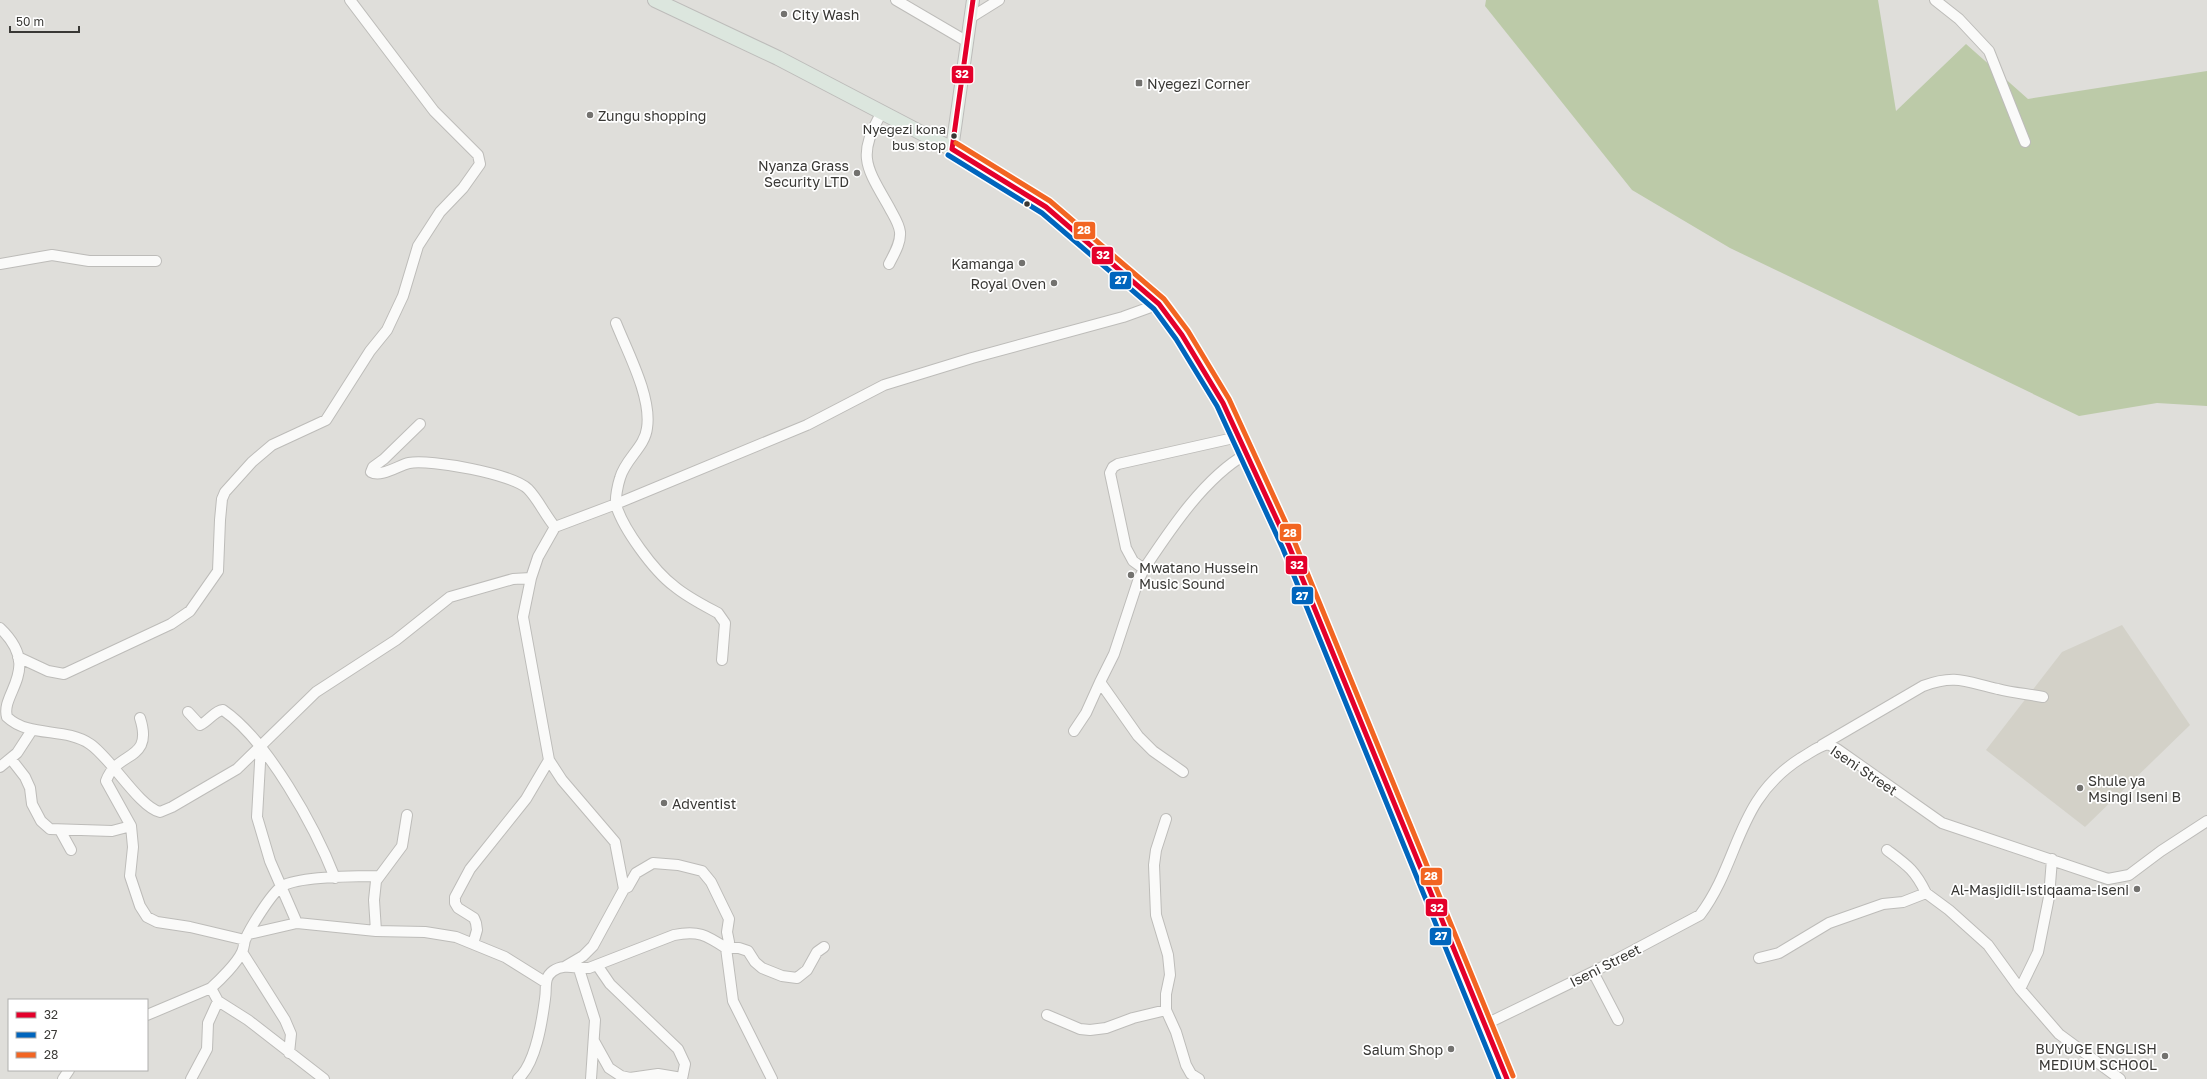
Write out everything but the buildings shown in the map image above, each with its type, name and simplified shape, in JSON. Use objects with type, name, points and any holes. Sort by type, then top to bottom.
[{"type":"highway","points":[[655,0],[778,58],[952,149],[1046,207],[1159,304],[1182,336],[1223,404],[1292,553],[1507,1079]]},
{"type":"main road","points":[[952,149],[966,41],[973,0]]},
{"type":"street","points":[[0,628],[18,657],[48,671],[64,674],[171,624],[190,611],[218,571],[220,520],[222,499],[225,492],[252,462],[272,445],[326,420],[362,364],[387,330],[403,296],[418,246],[440,212],[463,188],[480,164],[478,156],[434,111],[350,0]]},
{"type":"street","points":[[896,0],[966,41]]},
{"type":"street","points":[[970,18],[999,0]]},
{"type":"street","points":[[1935,0],[1959,19],[1990,52],[2025,142]]},
{"type":"street","points":[[882,112],[871,132],[866,148],[866,162],[872,177],[897,222],[900,232],[899,241],[889,264]]},
{"type":"street","points":[[0,264],[52,255],[89,261],[156,261]]},
{"type":"street","points":[[624,889],[615,842],[562,780],[549,760],[523,617],[531,578],[538,557],[555,526],[616,504],[807,425],[884,384],[972,358],[1123,317],[1159,304]]},
{"type":"street","points":[[616,323],[641,388],[648,413],[644,438],[620,477],[616,504],[627,528],[655,570],[674,587],[718,613],[723,618],[725,623],[722,660]]},
{"type":"street","points":[[420,424],[384,459],[373,467],[371,472],[381,473],[408,464],[437,463],[459,466],[513,481],[528,489],[555,526]]},
{"type":"street","points":[[1144,570],[1133,561],[1126,548],[1110,472],[1118,464],[1238,437]]},
{"type":"street","points":[[1074,731],[1086,713],[1114,654],[1138,581],[1144,570],[1193,500],[1232,462],[1246,454]]},
{"type":"street","points":[[18,657],[16,678],[4,705],[4,711],[7,717],[32,730],[76,736],[97,750],[147,805],[160,812],[172,807],[232,772],[316,692],[396,640],[450,597],[513,579],[531,578]]},
{"type":"street","points":[[1822,745],[1923,686],[1940,680],[1962,679],[1998,689],[2043,697]]},
{"type":"street","points":[[1100,682],[1138,736],[1153,751],[1183,772]]},
{"type":"street","points":[[188,712],[200,725],[210,720],[218,711],[223,710],[247,730],[261,745],[289,789],[323,849],[335,878]]},
{"type":"street","points":[[140,718],[145,734],[141,746],[114,768],[107,783],[131,826],[133,847],[130,876],[140,906],[147,917],[157,922],[247,937],[297,923],[376,931],[425,932],[456,937],[513,961],[545,982]]},
{"type":"street","points":[[0,767],[17,753],[32,730]]},
{"type":"street","name":"Iseni Street","points":[[1484,1025],[1593,972],[1700,915],[1710,902],[1743,825],[1758,797],[1792,764],[1822,745],[1828,744],[1832,746],[1942,823],[2108,878],[2119,878],[2129,875],[2161,850],[2207,821]]},
{"type":"street","points":[[261,745],[256,809],[266,850],[297,923]]},
{"type":"street","points":[[11,759],[25,777],[30,788],[32,804],[43,823],[52,830],[112,831],[131,826]]},
{"type":"street","points":[[473,944],[477,930],[476,923],[474,918],[458,908],[454,903],[455,897],[470,869],[526,799],[549,760]]},
{"type":"street","points":[[376,931],[374,900],[378,876],[402,846],[407,815]]},
{"type":"street","points":[[1166,819],[1156,850],[1154,865],[1156,915],[1170,975],[1166,994],[1166,1010],[1176,1032],[1186,1065],[1192,1074],[1199,1079]]},
{"type":"street","points":[[60,830],[71,850]]},
{"type":"street","points":[[1887,850],[1913,870],[1918,876],[1926,894],[1949,910],[1988,946],[2020,989],[2059,1034],[2120,1079]]},
{"type":"street","points":[[2020,989],[2038,952],[2049,897],[2052,859]]},
{"type":"street","points":[[518,1079],[526,1070],[534,1054],[546,998],[545,982],[554,970],[566,966],[583,956],[593,946],[624,889],[636,873],[653,863],[678,865],[702,871],[711,882],[729,919],[727,932],[729,942],[726,948],[732,1001],[772,1079]]},
{"type":"street","points":[[148,1015],[193,994],[211,988],[242,952],[247,937],[260,913],[281,887],[305,881],[378,876]]},
{"type":"street","points":[[1759,958],[1780,952],[1829,923],[1883,904],[1903,902],[1926,894]]},
{"type":"street","points":[[566,966],[579,969],[597,965],[674,935],[688,932],[704,934],[726,948],[738,948],[748,951],[755,962],[762,968],[782,976],[797,978],[807,970],[817,952],[824,947]]},
{"type":"street","points":[[242,952],[285,1020],[291,1034],[289,1054]]},
{"type":"street","points":[[594,1041],[609,1068],[621,1076],[630,1078],[658,1074],[682,1078],[685,1062],[678,1049],[610,984],[597,965]]},
{"type":"street","points":[[579,969],[595,1020],[591,1079]]},
{"type":"street","points":[[1593,972],[1618,1020]]},
{"type":"street","points":[[211,988],[218,1001],[248,1020],[289,1054],[324,1079]]},
{"type":"street","points":[[191,1079],[207,1049],[208,1023],[218,1001]]},
{"type":"street","points":[[1047,1015],[1080,1030],[1090,1030],[1106,1028],[1133,1018],[1166,1010]]},
{"type":"street","points":[[63,1079],[69,1071]]},
{"type":"shaded area","points":[[2122,625],[2190,725],[2085,827],[1986,750],[2062,652]]},
{"type":"green space","points":[[1486,0],[1878,0],[1896,111],[1966,44],[2028,99],[2207,71],[2207,406],[2157,403],[2079,416],[1730,248],[1632,190],[1485,6]]},
{"type":"transit line","name":"32","points":[[952,149],[973,0]]},
{"type":"transit line","name":"28","points":[[956,143],[1050,201],[1164,299],[1188,331],[1229,399],[1295,543],[1513,1076]]},
{"type":"transit line","name":"32","points":[[952,149],[1046,207],[1159,304],[1182,335],[1223,403],[1289,546],[1507,1079]]},
{"type":"transit line","name":"27","points":[[948,155],[1042,213],[1154,309],[1176,339],[1217,406],[1283,549],[1499,1079]]},
{"type":"place","name":"City Wash","points":[[784,14]]},
{"type":"place","name":"Nyegezi Corner","points":[[1139,83]]},
{"type":"place","name":"Zungu shopping","points":[[590,115]]},
{"type":"place","name":"Nyegezi kona bus stop","points":[[954,136]]},
{"type":"place","name":"Nyanza Grass Security LTD","points":[[857,173]]},
{"type":"place","name":"Kamanga","points":[[1022,263]]},
{"type":"place","name":"Royal Oven","points":[[1054,283]]},
{"type":"place","name":"Mwatano Hussein Music Sound","points":[[1131,575]]},
{"type":"place","name":"Shule ya Msingi Iseni B","points":[[2080,788]]},
{"type":"place","name":"Adventist","points":[[664,803]]},
{"type":"place","name":"Al-Masjidil-Istiqaama-Iseni","points":[[2137,889]]},
{"type":"place","name":"Salum Shop","points":[[1451,1049]]},
{"type":"place","name":"BUYUGE ENGLISH MEDIUM SCHOOL","points":[[2165,1056]]}]
